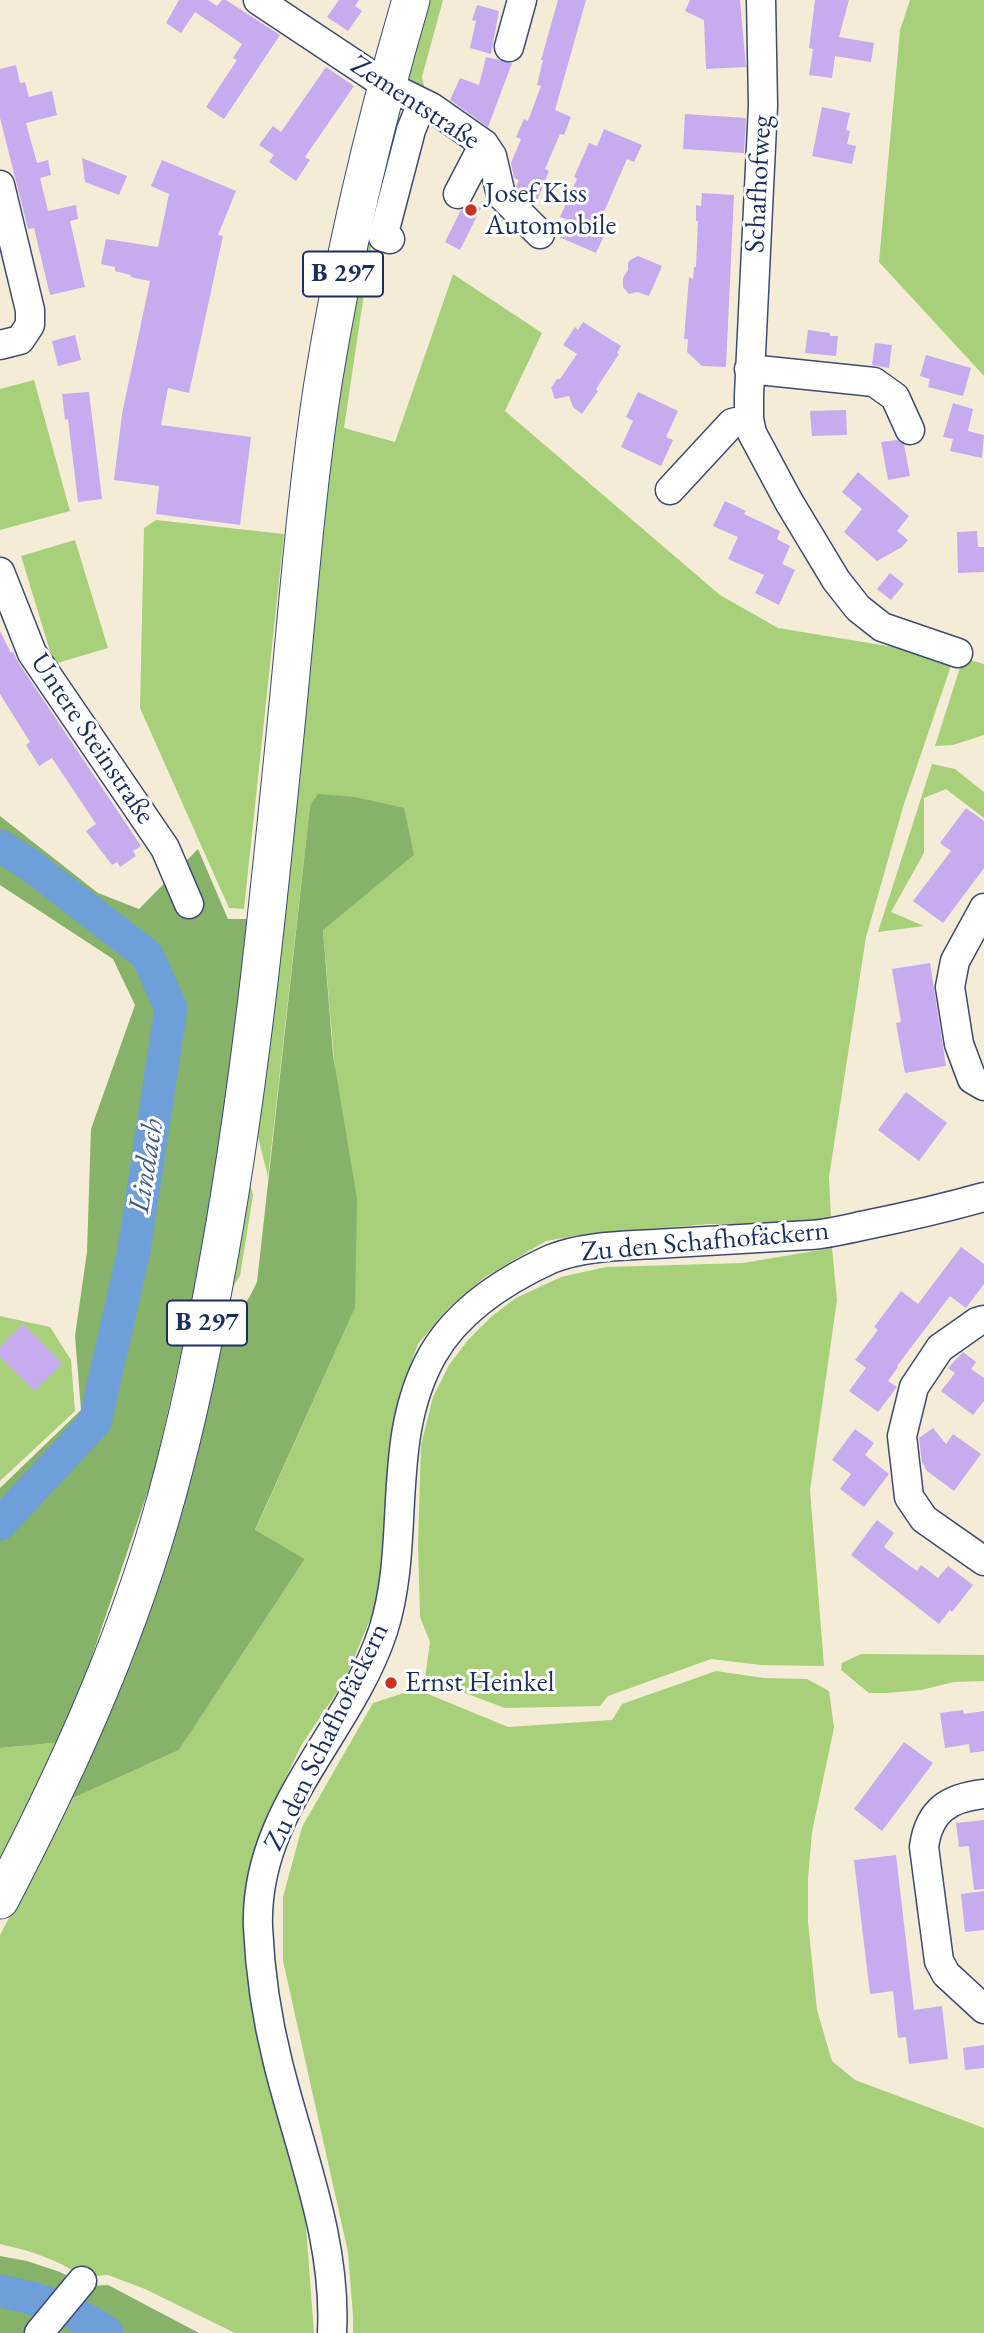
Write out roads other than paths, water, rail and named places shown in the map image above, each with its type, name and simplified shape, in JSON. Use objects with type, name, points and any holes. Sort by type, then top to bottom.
[{"type":"main road","name":"B 297","points":[[0,1900],[62,1778],[121,1640],[160,1519],[193,1390],[240,1135],[265,931],[301,560],[324,382],[355,213],[386,85],[411,0]]},
{"type":"street","name":"Zementstraße","points":[[258,0],[386,85],[431,107],[484,144],[492,156],[501,195],[540,234]]},
{"type":"street","points":[[509,47],[522,0]]},
{"type":"street","name":"Schafhofweg","points":[[761,0],[763,105],[749,369],[748,419],[752,433],[789,502],[836,580],[858,608],[882,627],[958,653]]},
{"type":"street","points":[[390,239],[383,237],[386,224],[411,131],[422,103]]},
{"type":"street","points":[[458,194],[484,144]]},
{"type":"street","points":[[0,185],[30,326],[20,340],[0,345]]},
{"type":"street","points":[[749,369],[874,382],[895,397],[910,430]]},
{"type":"street","points":[[670,490],[732,424],[748,419]]},
{"type":"street","name":"Untere Steinstraße","points":[[0,572],[33,653],[164,848],[189,904]]},
{"type":"street","points":[[984,908],[955,961],[950,988],[959,1044],[972,1079],[984,1086]]},
{"type":"street","name":"Zu den Schafhofäckern","points":[[332,2333],[330,2273],[322,2222],[278,2063],[264,1993],[258,1922],[268,1854],[284,1813],[303,1776],[357,1688],[382,1635],[393,1597],[397,1562],[405,1432],[416,1390],[432,1355],[443,1338],[483,1297],[555,1258],[603,1248],[817,1234],[929,1213],[984,1197]]},
{"type":"street","points":[[984,1320],[940,1348],[914,1387],[902,1436],[909,1497],[924,1519],[984,1561]]},
{"type":"street","points":[[984,1794],[950,1801],[926,1830],[924,1847],[939,1961],[946,1974],[984,2010]]},
{"type":"street","points":[[41,2330],[78,2286]]},
{"type":"waterway","name":"Lindach","points":[[0,846],[30,865],[147,955],[171,1008],[134,1250],[95,1422],[0,1524]]},
{"type":"waterway","name":"Lindach","points":[[0,2291],[56,2306],[107,2333]]},
{"type":"place","name":"Josef Kiss Automobile","points":[[471,210]]},
{"type":"place","name":"Ernst Heinkel","points":[[391,1683]]}]
